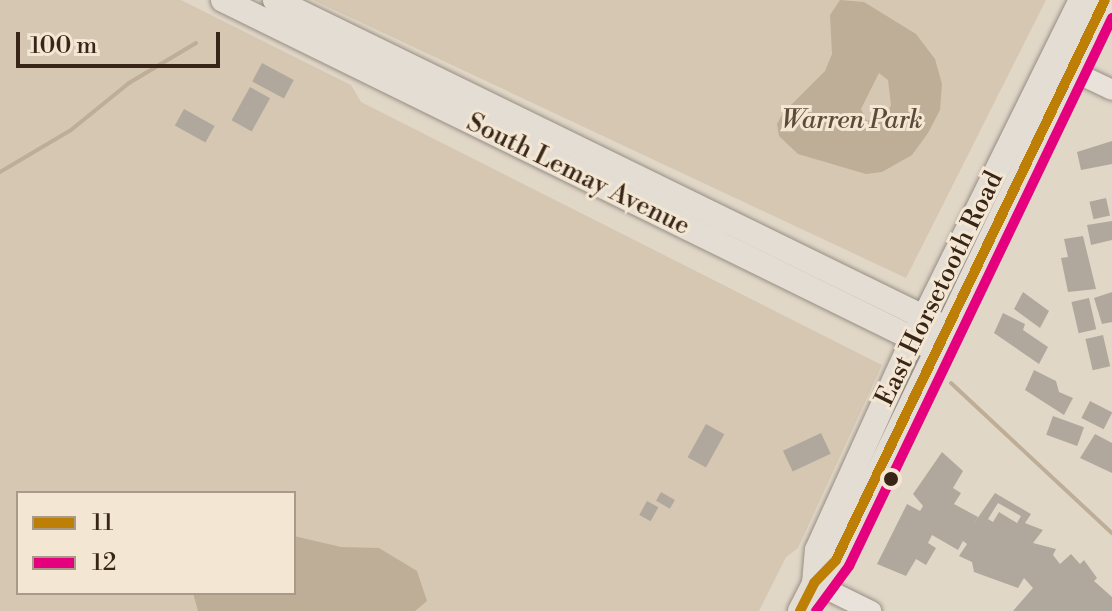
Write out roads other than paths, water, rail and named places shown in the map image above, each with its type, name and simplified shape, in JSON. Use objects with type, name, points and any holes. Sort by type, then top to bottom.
[{"type":"main road","name":"South Lemay Avenue","points":[[223,0],[929,333]]},
{"type":"main road","name":"South Lemay Avenue","points":[[275,0],[929,333]]},
{"type":"main road","name":"East Horsetooth Road","points":[[1061,66],[1081,0]]},
{"type":"main road","name":"East Horsetooth Road","points":[[800,611],[814,583],[836,560],[929,333],[1061,66],[1105,0]]},
{"type":"street","points":[[1061,66],[1112,90]]},
{"type":"street","points":[[814,583],[871,611]]},
{"type":"waterway","points":[[0,172],[71,130],[129,83],[196,43]]},
{"type":"waterway","points":[[951,383],[1112,533]]},
{"type":"park label","name":"Warren Park","points":[[852,121]]}]
